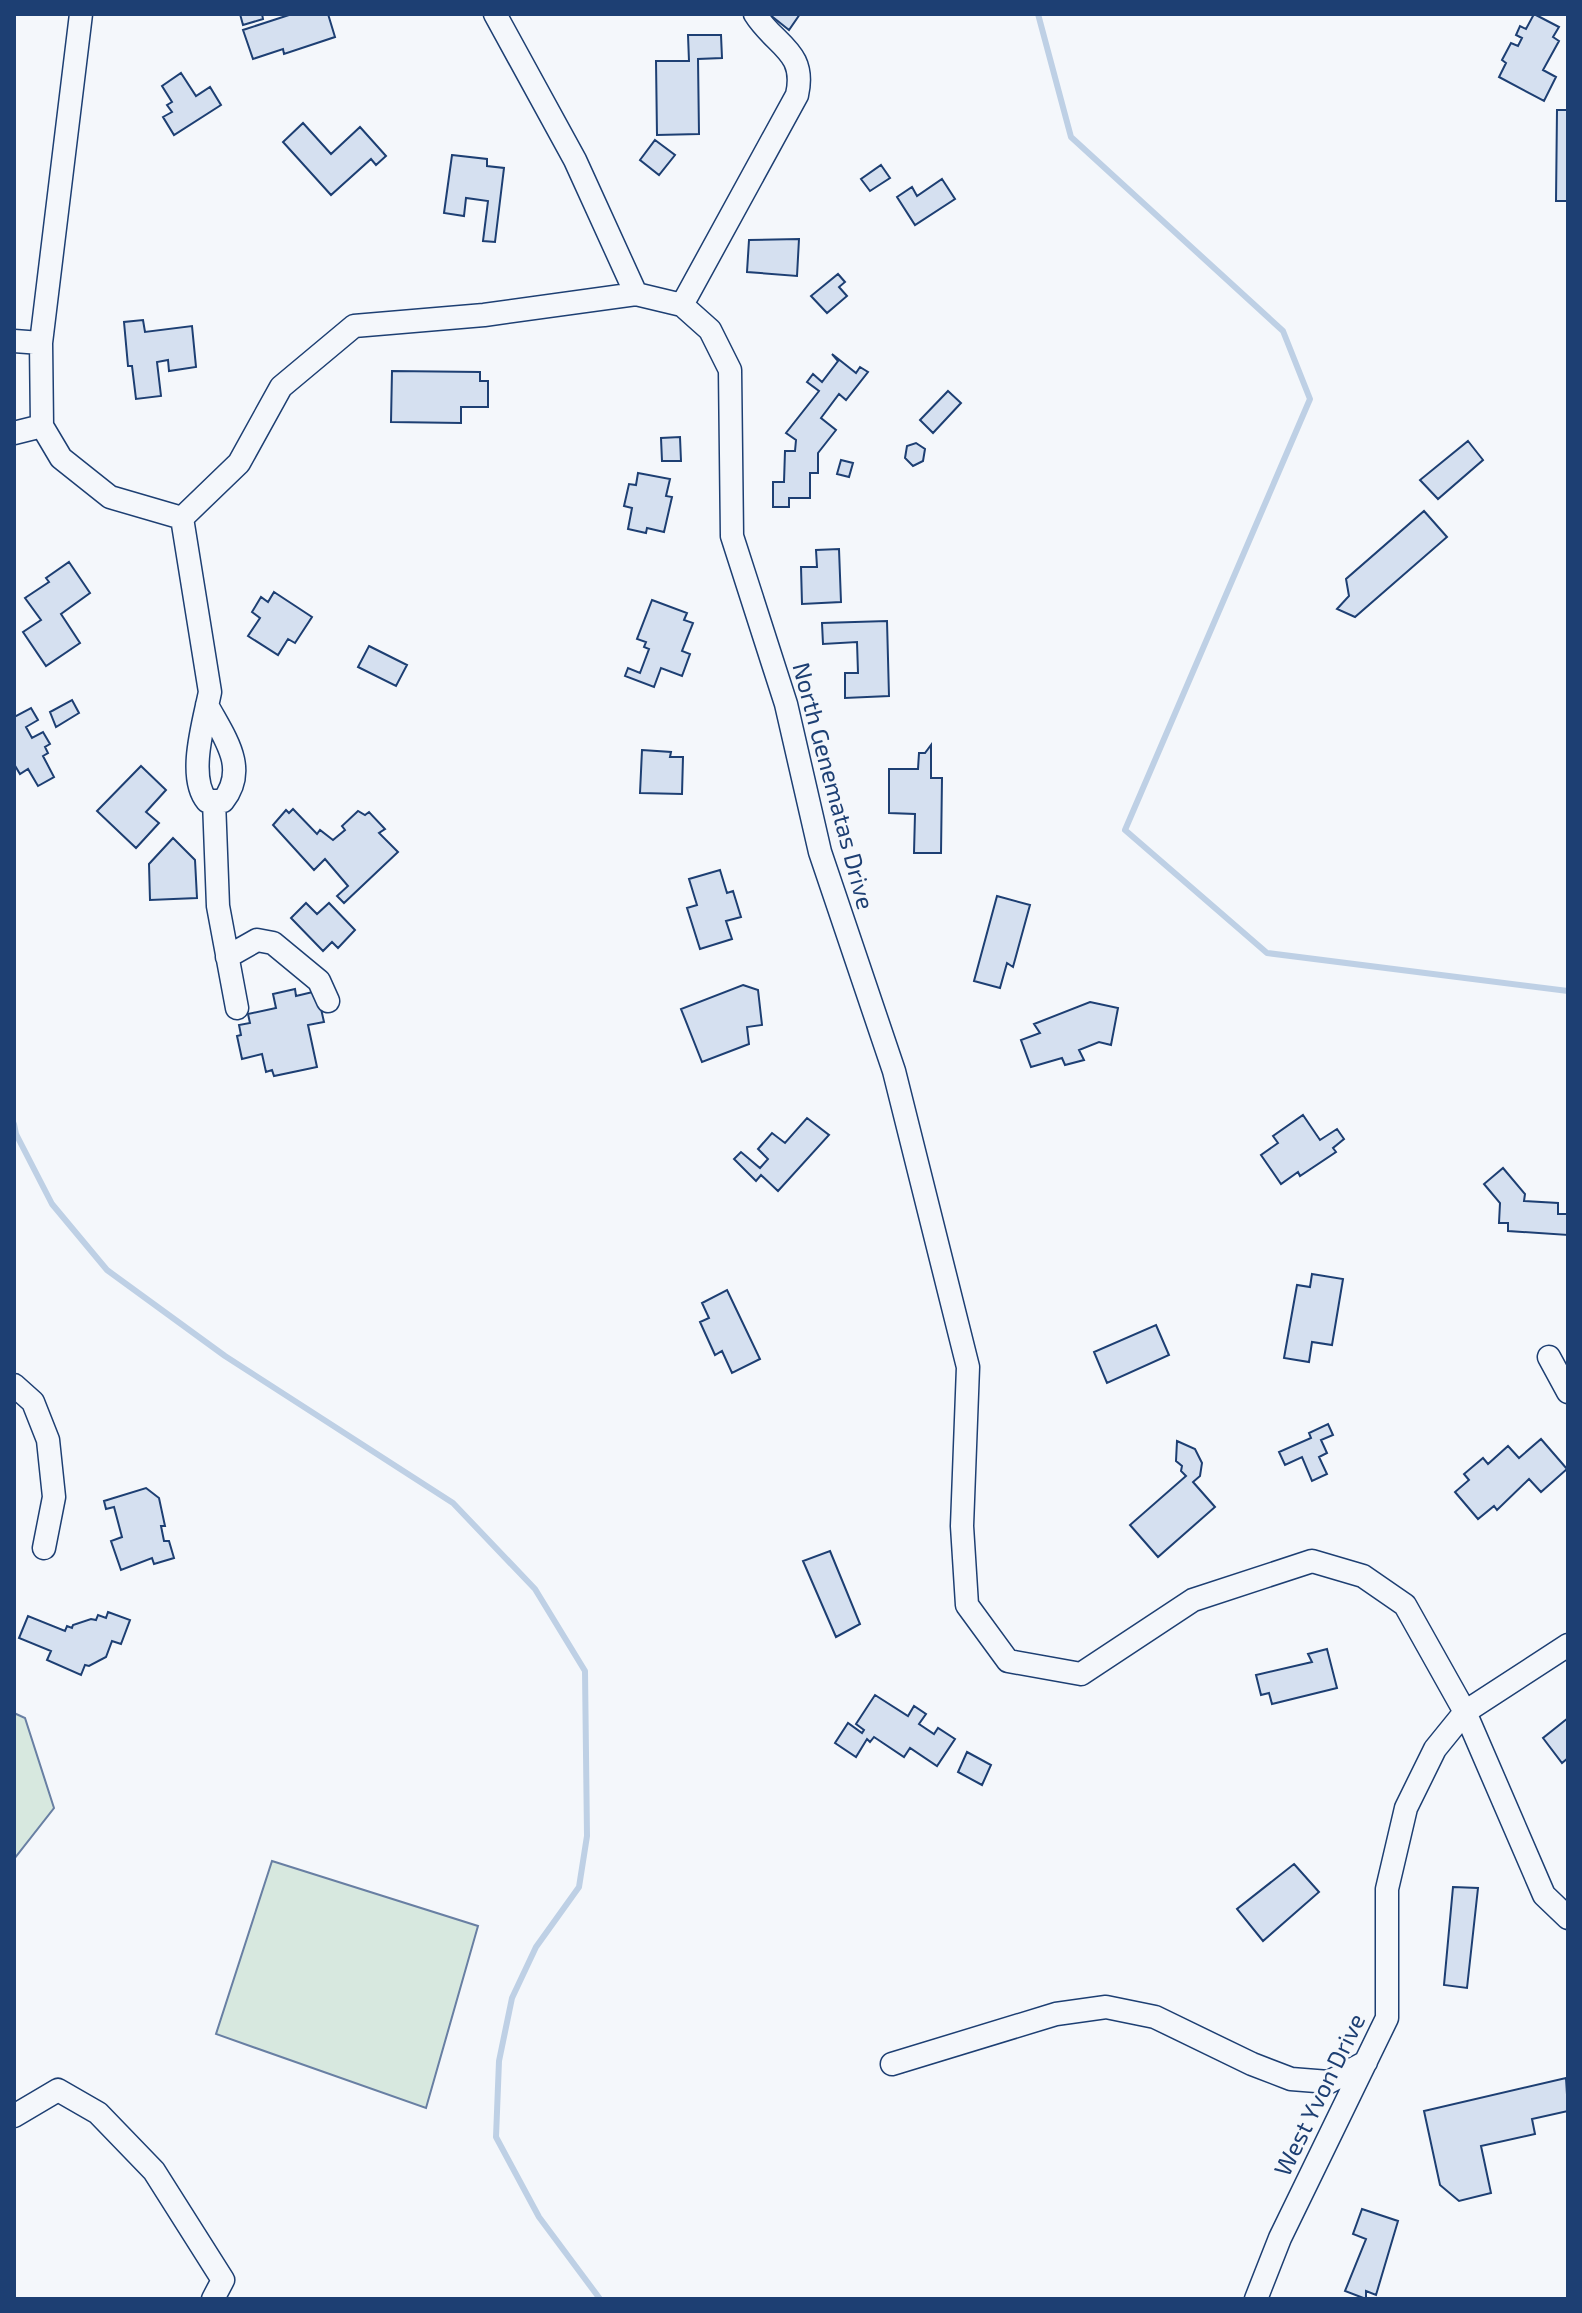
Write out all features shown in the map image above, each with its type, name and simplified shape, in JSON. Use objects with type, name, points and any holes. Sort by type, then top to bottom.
[{"type":"street","points":[[81,14],[41,343],[42,426],[61,458],[110,497],[182,518],[210,692],[207,705],[196,775],[201,793],[207,801],[223,801],[233,789],[235,760],[207,705]]},
{"type":"street","points":[[495,14],[575,160],[636,294]]},
{"type":"street","points":[[682,305],[797,95],[801,77],[797,59],[755,14]]},
{"type":"street","name":"North Genematas Drive","points":[[182,518],[239,463],[281,387],[354,326],[484,315],[636,294],[682,305],[710,330],[730,370],[732,536],[786,704],[820,852],[894,1071],[968,1367],[962,1526],[967,1605],[1008,1661],[1081,1674],[1193,1600],[1312,1561],[1363,1576],[1405,1605],[1465,1712],[1544,1895],[1568,1918]]},
{"type":"street","points":[[14,341],[41,343]]},
{"type":"street","points":[[14,433],[42,426]]},
{"type":"street","points":[[214,801],[218,906],[237,1008]]},
{"type":"street","points":[[227,957],[257,940],[273,943],[319,981],[328,1001]]},
{"type":"street","points":[[1549,1357],[1568,1392]]},
{"type":"street","points":[[14,1385],[33,1402],[48,1440],[54,1497],[44,1548]]},
{"type":"street","name":"West Yvon Drive","points":[[1256,2299],[1280,2238],[1387,2018],[1387,1889],[1406,1808],[1435,1749],[1465,1712],[1568,1645]]},
{"type":"street","points":[[892,2064],[1056,2014],[1106,2007],[1155,2017],[1252,2064],[1291,2079],[1329,2082],[1366,2062]]},
{"type":"street","points":[[14,2116],[58,2090],[98,2113],[154,2171],[192,2228],[223,2280],[213,2299]]},
{"type":"shaded area","points":[[14,1713],[25,1718],[54,1808],[14,1859]]},
{"type":"shaded area","points":[[272,1861],[478,1926],[426,2108],[216,2034]]},
{"type":"building","points":[[240,14],[262,14],[263,19],[243,25]]},
{"type":"building","points":[[292,14],[328,14],[335,37],[284,54],[283,49],[253,59],[243,30]]},
{"type":"building","points":[[769,14],[800,14],[789,30]]},
{"type":"building","points":[[1534,14],[1559,27],[1553,37],[1559,41],[1543,70],[1556,77],[1544,101],[1499,77],[1506,63],[1502,60],[1511,43],[1518,46],[1522,38],[1516,35],[1520,26],[1526,29]]},
{"type":"building","points":[[688,35],[721,35],[722,58],[698,59],[699,134],[657,135],[656,61],[689,61]]},
{"type":"building","points":[[181,73],[196,96],[210,87],[221,105],[174,135],[163,117],[172,112],[167,105],[172,102],[162,86]]},
{"type":"building","points":[[1557,110],[1568,110],[1568,201],[1556,201]]},
{"type":"building","points":[[303,123],[331,154],[360,127],[386,156],[376,165],[371,159],[331,195],[283,142]]},
{"type":"building","points":[[655,140],[675,155],[659,175],[640,160]]},
{"type":"building","points":[[452,155],[487,159],[487,166],[504,168],[495,242],[483,241],[488,201],[466,198],[464,216],[444,213]]},
{"type":"building","points":[[881,165],[890,178],[870,191],[861,179]]},
{"type":"building","points":[[942,179],[955,199],[915,225],[897,197],[912,187],[917,196]]},
{"type":"building","points":[[799,239],[797,276],[747,272],[749,240]]},
{"type":"building","points":[[838,274],[845,282],[839,287],[847,296],[827,313],[811,296]]},
{"type":"building","points":[[143,320],[145,332],[192,326],[196,367],[169,371],[168,360],[157,362],[161,396],[136,399],[132,366],[128,366],[124,322]]},
{"type":"building","points":[[832,354],[856,373],[860,367],[868,372],[846,400],[839,394],[821,418],[836,430],[818,453],[818,473],[810,473],[810,498],[789,498],[789,507],[773,507],[773,482],[784,482],[785,451],[795,451],[796,440],[786,433],[819,391],[807,382],[813,374],[822,382],[838,361]]},
{"type":"building","points":[[392,371],[480,372],[480,381],[488,381],[488,407],[461,407],[461,423],[391,422]]},
{"type":"building","points":[[948,391],[961,403],[933,433],[920,420]]},
{"type":"building","points":[[680,437],[681,461],[662,461],[661,438]]},
{"type":"building","points":[[1468,441],[1483,460],[1438,499],[1420,480]]},
{"type":"building","points":[[916,443],[925,449],[923,461],[913,466],[905,458],[907,446]]},
{"type":"building","points":[[841,460],[853,463],[849,477],[837,474]]},
{"type":"building","points":[[638,473],[670,479],[666,496],[672,497],[664,532],[647,528],[646,533],[628,529],[632,508],[624,506],[629,484],[636,485]]},
{"type":"building","points":[[1424,511],[1447,537],[1355,617],[1337,609],[1349,596],[1346,579]]},
{"type":"building","points":[[839,549],[841,602],[802,604],[801,567],[817,567],[816,550]]},
{"type":"building","points":[[69,562],[90,593],[61,614],[80,643],[46,666],[23,632],[41,620],[25,598],[49,582],[46,578]]},
{"type":"building","points":[[274,592],[312,617],[295,643],[288,639],[278,655],[248,636],[260,618],[252,612],[261,597],[268,602]]},
{"type":"building","points":[[652,600],[687,613],[684,620],[693,623],[682,651],[690,654],[682,676],[661,668],[654,687],[625,676],[628,668],[640,673],[649,649],[644,647],[646,642],[637,639]]},
{"type":"building","points":[[887,621],[889,696],[845,698],[845,673],[858,673],[857,642],[823,644],[822,623]]},
{"type":"building","points":[[369,646],[407,665],[396,686],[358,667]]},
{"type":"building","points":[[72,700],[79,713],[56,727],[50,712]]},
{"type":"building","points":[[31,708],[38,720],[26,727],[32,738],[43,732],[50,744],[45,747],[48,753],[43,756],[54,777],[38,786],[28,769],[20,774],[14,764],[14,717]]},
{"type":"building","points":[[931,745],[931,778],[942,778],[941,853],[914,853],[915,814],[889,813],[889,769],[918,769],[919,753],[925,753]]},
{"type":"building","points":[[642,750],[671,752],[670,757],[683,757],[682,794],[640,793]]},
{"type":"building","points":[[141,766],[166,790],[146,812],[159,823],[136,848],[97,811]]},
{"type":"building","points":[[293,809],[317,834],[320,830],[333,840],[345,830],[342,826],[358,811],[365,815],[369,812],[385,829],[379,833],[398,852],[344,903],[337,896],[348,886],[325,859],[314,870],[273,825],[286,810],[289,813]]},
{"type":"building","points":[[173,838],[195,860],[197,898],[150,900],[149,864]]},
{"type":"building","points":[[720,870],[727,893],[733,891],[741,917],[726,921],[732,939],[700,949],[687,908],[697,905],[689,879]]},
{"type":"building","points":[[997,896],[1030,905],[1013,967],[1007,963],[1000,988],[974,981]]},
{"type":"building","points":[[306,903],[317,914],[329,903],[355,930],[338,948],[332,942],[323,951],[291,918]]},
{"type":"building","points":[[743,985],[758,990],[762,1025],[747,1027],[749,1044],[702,1062],[681,1009]]},
{"type":"building","points":[[295,989],[296,996],[317,991],[324,1022],[308,1025],[317,1067],[274,1076],[272,1070],[266,1072],[262,1054],[242,1059],[237,1036],[241,1035],[239,1025],[250,1023],[248,1014],[276,1008],[273,994]]},
{"type":"building","points":[[1090,1002],[1118,1008],[1111,1045],[1099,1042],[1079,1050],[1084,1060],[1065,1065],[1062,1058],[1031,1067],[1021,1040],[1040,1033],[1034,1024]]},
{"type":"building","points":[[1303,1115],[1320,1140],[1337,1129],[1344,1139],[1333,1148],[1336,1152],[1300,1176],[1298,1172],[1281,1184],[1261,1155],[1278,1143],[1273,1136]]},
{"type":"building","points":[[807,1118],[829,1135],[778,1191],[761,1175],[756,1181],[734,1159],[741,1152],[760,1168],[768,1159],[758,1149],[772,1133],[785,1143]]},
{"type":"building","points":[[1503,1168],[1525,1194],[1524,1201],[1558,1203],[1558,1214],[1568,1214],[1568,1235],[1508,1231],[1508,1223],[1499,1223],[1500,1203],[1484,1184]]},
{"type":"building","points":[[1312,1274],[1343,1279],[1332,1345],[1312,1342],[1309,1362],[1284,1358],[1297,1285],[1310,1287]]},
{"type":"building","points":[[727,1290],[760,1359],[732,1373],[722,1351],[715,1355],[700,1322],[709,1318],[702,1303]]},
{"type":"building","points":[[1156,1325],[1169,1355],[1107,1383],[1094,1352]]},
{"type":"building","points":[[1328,1424],[1333,1435],[1321,1440],[1327,1453],[1319,1457],[1327,1474],[1312,1481],[1302,1457],[1285,1465],[1279,1452],[1311,1438],[1309,1433]]},
{"type":"building","points":[[1541,1439],[1567,1469],[1541,1492],[1529,1479],[1497,1510],[1494,1506],[1478,1519],[1455,1492],[1469,1480],[1464,1474],[1483,1458],[1488,1464],[1508,1446],[1519,1458]]},
{"type":"building","points":[[1177,1441],[1195,1449],[1202,1463],[1200,1476],[1193,1482],[1215,1507],[1158,1557],[1130,1525],[1186,1476],[1176,1461]]},
{"type":"building","points":[[146,1488],[159,1498],[165,1526],[161,1526],[164,1541],[169,1541],[174,1558],[154,1564],[152,1558],[121,1570],[111,1541],[122,1537],[114,1507],[106,1509],[104,1501]]},
{"type":"building","points":[[830,1551],[860,1624],[836,1637],[803,1561]]},
{"type":"building","points":[[108,1612],[130,1620],[121,1644],[112,1641],[106,1657],[85,1665],[81,1675],[47,1660],[51,1651],[19,1638],[28,1616],[65,1631],[67,1626],[72,1628],[91,1619],[96,1620],[98,1615],[106,1618]]},
{"type":"building","points":[[1327,1649],[1337,1688],[1272,1704],[1269,1693],[1261,1695],[1256,1675],[1312,1662],[1308,1654]]},
{"type":"building","points":[[875,1695],[908,1716],[914,1706],[926,1714],[919,1724],[934,1734],[938,1728],[955,1739],[937,1766],[910,1748],[904,1757],[874,1737],[870,1742],[867,1739],[856,1757],[835,1743],[848,1723],[862,1733],[864,1730],[856,1724]]},
{"type":"building","points":[[1568,1718],[1568,1758],[1562,1763],[1543,1738]]},
{"type":"building","points":[[967,1752],[991,1765],[982,1785],[958,1772]]},
{"type":"building","points":[[1294,1864],[1319,1892],[1263,1941],[1237,1909]]},
{"type":"building","points":[[1453,1887],[1478,1888],[1467,1988],[1444,1985]]},
{"type":"building","points":[[1566,2078],[1568,2111],[1532,2119],[1535,2134],[1481,2146],[1491,2193],[1459,2201],[1440,2185],[1424,2111]]},
{"type":"building","points":[[1362,2209],[1398,2221],[1376,2295],[1366,2291],[1366,2299],[1345,2291],[1366,2239],[1353,2234]]},
{"type":"waterway","points":[[1038,14],[1071,137],[1283,331],[1310,399],[1125,830],[1267,953],[1568,991]]},
{"type":"waterway","points":[[14,1124],[16,1134],[52,1204],[107,1270],[225,1356],[453,1503],[535,1589],[585,1671],[587,1836],[579,1887],[536,1947],[512,1998],[499,2061],[496,2137],[539,2217],[600,2299]]}]
